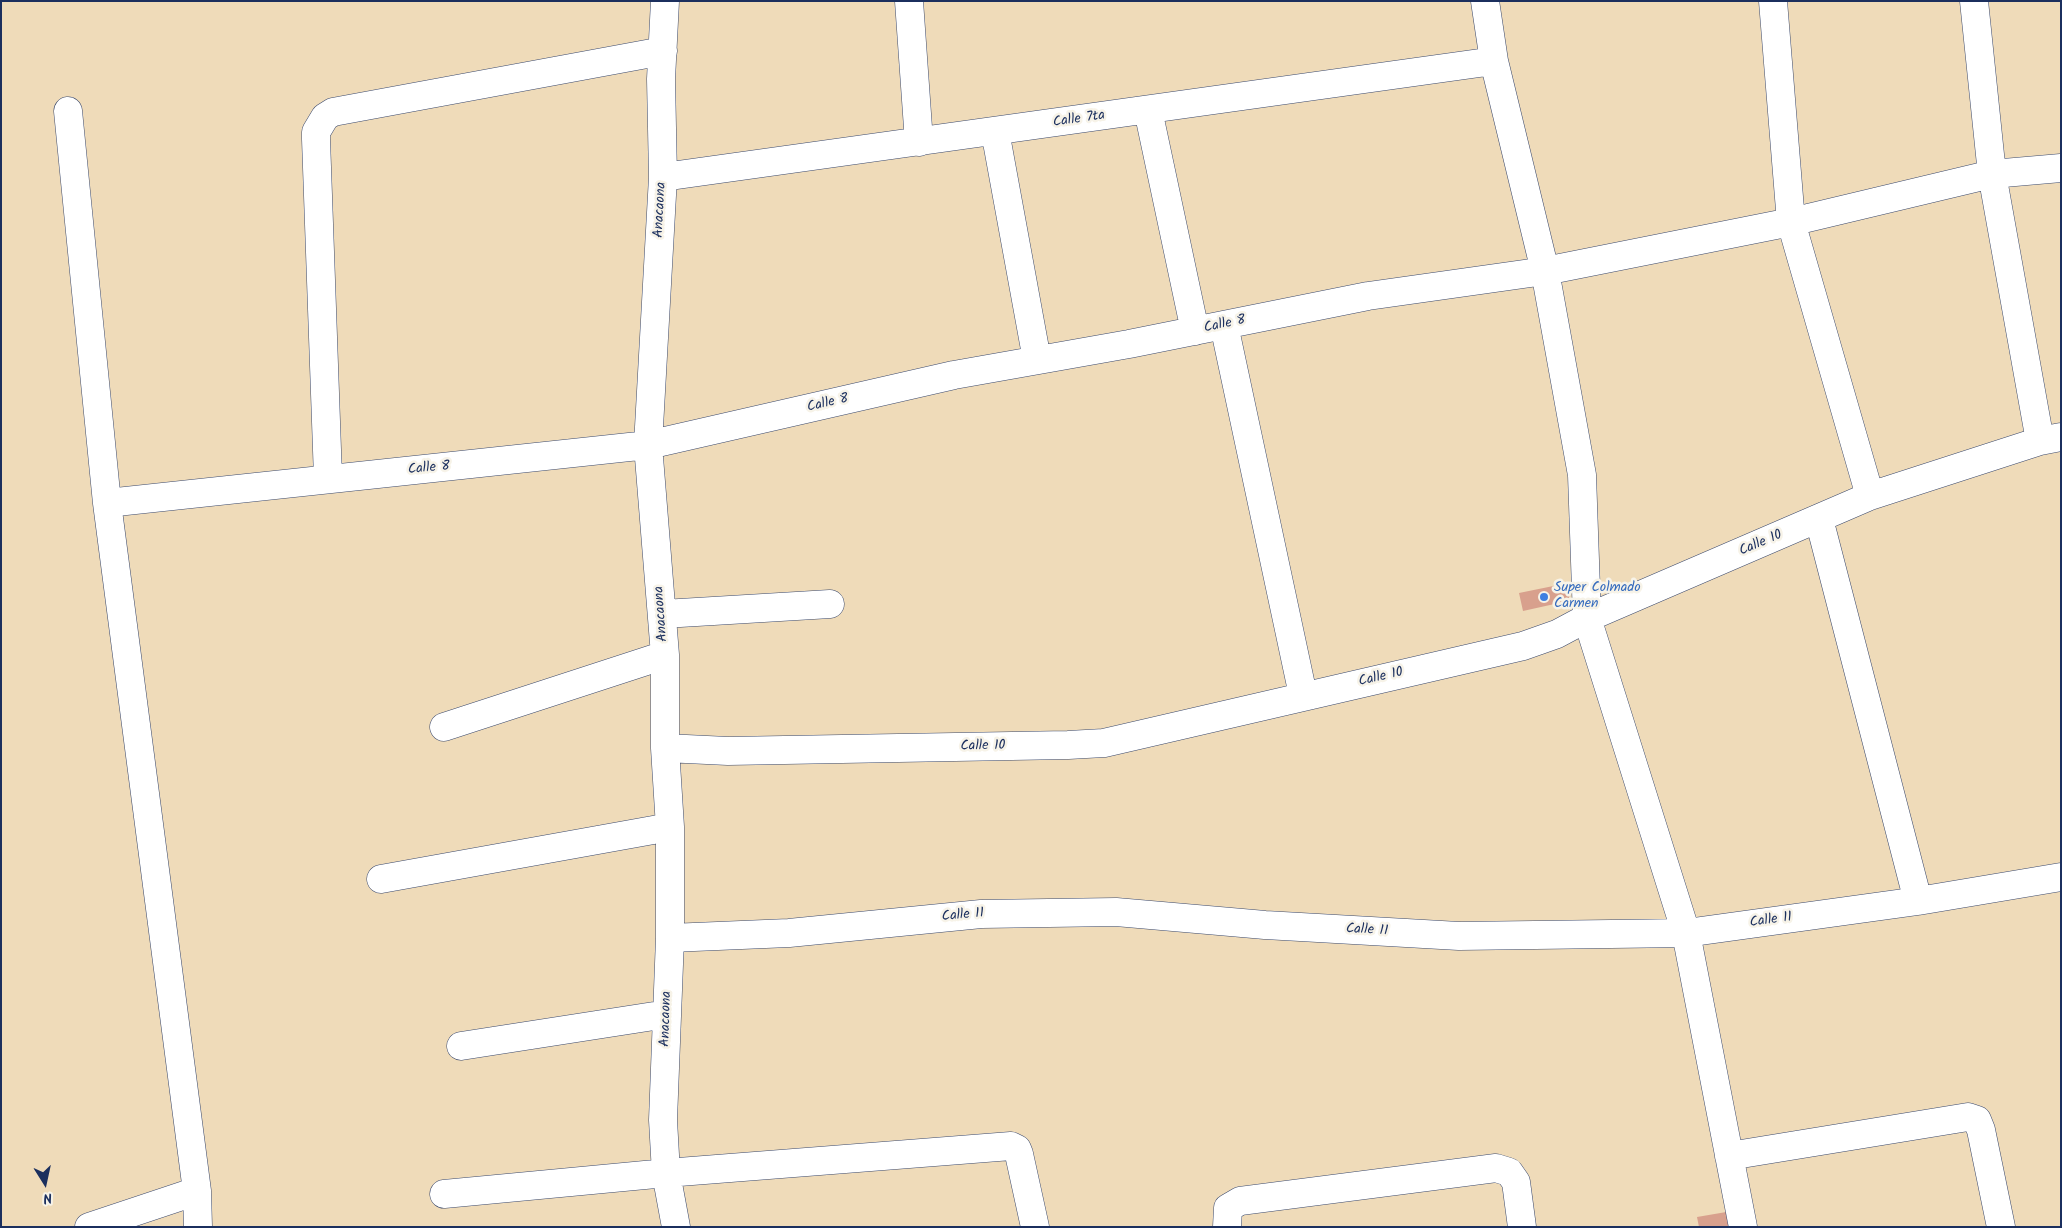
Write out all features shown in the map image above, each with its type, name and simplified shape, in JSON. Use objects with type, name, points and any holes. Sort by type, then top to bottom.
[{"type":"street","name":"Anacaona","points":[[665,1],[663,177],[648,445],[665,655],[665,748],[670,827],[670,938],[663,1120],[666,1173],[676,1227]]},
{"type":"street","points":[[909,1],[919,142]]},
{"type":"street","points":[[1485,1],[1494,62],[1545,271],[1582,475],[1587,618],[1686,933],[1743,1227]]},
{"type":"street","points":[[1773,1],[1792,222],[1870,496]]},
{"type":"street","points":[[1974,1],[1992,174],[2050,440]]},
{"type":"street","points":[[328,478],[316,139],[316,132],[324,117],[333,112],[663,51]]},
{"type":"street","name":"Calle 7ta","points":[[663,177],[1494,62]]},
{"type":"street","points":[[1148,110],[1195,331]]},
{"type":"street","points":[[68,111],[107,503],[197,1191],[198,1227]]},
{"type":"street","points":[[995,131],[1037,360]]},
{"type":"street","name":"Calle 8","points":[[107,503],[328,478],[508,462],[648,445],[954,375],[1195,331],[1368,296],[1545,271],[1792,222],[1992,174],[2061,168]]},
{"type":"street","points":[[1224,325],[1303,695]]},
{"type":"street","name":"Calle 10","points":[[665,748],[728,751],[1068,746],[1104,742],[1522,646],[1557,634],[1587,618],[1870,496],[2050,440]]},
{"type":"street","points":[[1819,519],[1918,901]]},
{"type":"street","points":[[663,614],[830,604]]},
{"type":"street","points":[[444,727],[665,655]]},
{"type":"street","points":[[381,879],[670,827]]},
{"type":"street","name":"Calle 11","points":[[670,938],[789,933],[982,914],[1116,912],[1265,925],[1459,936],[1686,933],[1918,901],[2061,876]]},
{"type":"street","points":[[462,1046],[667,1014]]},
{"type":"street","points":[[1729,1156],[1968,1117],[1976,1120],[1982,1130],[2001,1227]]},
{"type":"street","points":[[444,1194],[666,1173],[1011,1146],[1017,1149],[1035,1227]]},
{"type":"street","points":[[1226,1227],[1228,1208],[1240,1201],[1496,1168],[1509,1172],[1516,1182],[1522,1227]]},
{"type":"street","points":[[89,1227],[197,1191]]},
{"type":"building","name":"Super Colmado Carmen","points":[[1573,582],[1568,601],[1523,611],[1519,593]]},
{"type":"building","points":[[1738,1210],[1741,1227],[1699,1227],[1697,1217]]},
{"type":"place","name":"Super Colmado Carmen","points":[[1544,597]]}]
